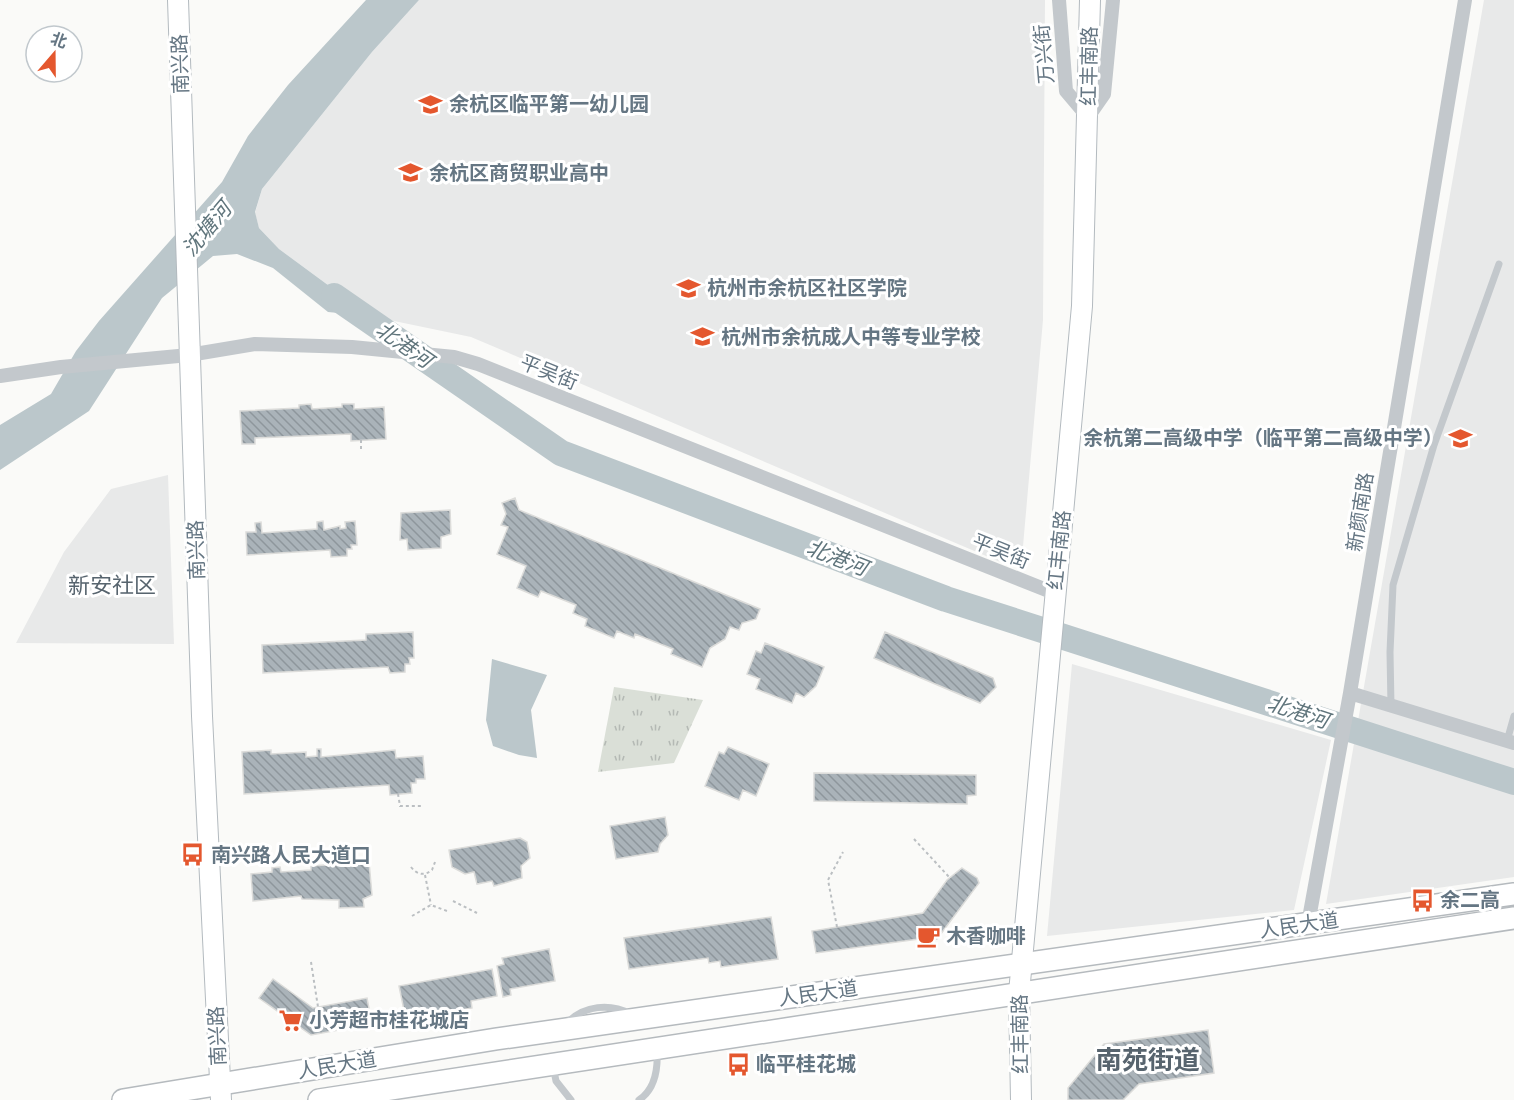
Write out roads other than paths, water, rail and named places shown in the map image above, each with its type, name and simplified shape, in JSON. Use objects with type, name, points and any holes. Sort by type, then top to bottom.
[{"type":"main road","name":"人民大道","points":[[123,1100],[220,1092],[561,1029],[1514,894]]},
{"type":"main road","name":"人民大道","points":[[319,1100],[1514,918]]},
{"type":"street","name":"南兴路","points":[[178,0],[202,716],[220,1092]]},
{"type":"street","name":"万兴街","points":[[1059,0],[1066,91],[1088,117]]},
{"type":"street","name":"红丰南路","points":[[1021,1100],[1019,993],[1021,964],[1082,306],[1090,0]]},
{"type":"street","points":[[1088,117],[1104,94],[1113,0]]},
{"type":"street","name":"新颜南路","points":[[1308,924],[1350,694],[1465,0]]},
{"type":"street","name":"平吴街","points":[[0,376],[61,367],[189,355],[255,344],[363,348],[439,356],[478,364],[1054,593]]},
{"type":"street","points":[[1350,694],[1510,742]]},
{"type":"lane","points":[[1391,706],[1390,652],[1393,585],[1434,445],[1499,264]]},
{"type":"lane","points":[[1510,742],[1514,716]]},
{"type":"lane","points":[[561,1029],[572,1017],[597,1007],[623,1010],[638,1018]]},
{"type":"lane","points":[[639,1100],[653,1082],[658,1066],[657,1048]]},
{"type":"lane","points":[[552,1064],[556,1081],[572,1100]]},
{"type":"water","name":"沈塘河","points":[[366,0],[419,0],[372,52],[262,189],[255,212],[259,228],[279,249],[370,316],[328,312],[273,268],[237,254],[213,256],[162,298],[89,411],[0,470],[0,425],[51,394],[76,351],[99,321],[222,182],[248,136],[288,85]]},
{"type":"water","points":[[492,659],[547,675],[531,710],[537,758],[519,755],[493,746],[486,720]]},
{"type":"waterway","name":"北港河","points":[[334,296],[561,453],[946,599],[1514,782]]},
{"type":"place","name":"余杭区临平第一幼儿园","points":[[431,104]]},
{"type":"place","name":"余杭区商贸职业高中","points":[[411,173]]},
{"type":"place","name":"杭州市余杭区社区学院","points":[[689,288]]},
{"type":"place","name":"杭州市余杭成人中等专业学校","points":[[703,337]]},
{"type":"place","name":"余杭第二高级中学（临平第二高级中学）","points":[[1461,438]]},
{"type":"place","name":"南兴路人民大道口","points":[[193,855]]},
{"type":"place","name":"余二高","points":[[1422,900]]},
{"type":"place","name":"木香咖啡","points":[[928,936]]},
{"type":"place","name":"小芳超市桂花城店","points":[[291,1020]]},
{"type":"place","name":"临平桂花城","points":[[738,1064]]},
{"type":"district","name":"新安社区","points":[[112,585]]},
{"type":"district","name":"南苑街道","points":[[1148,1060]]}]
